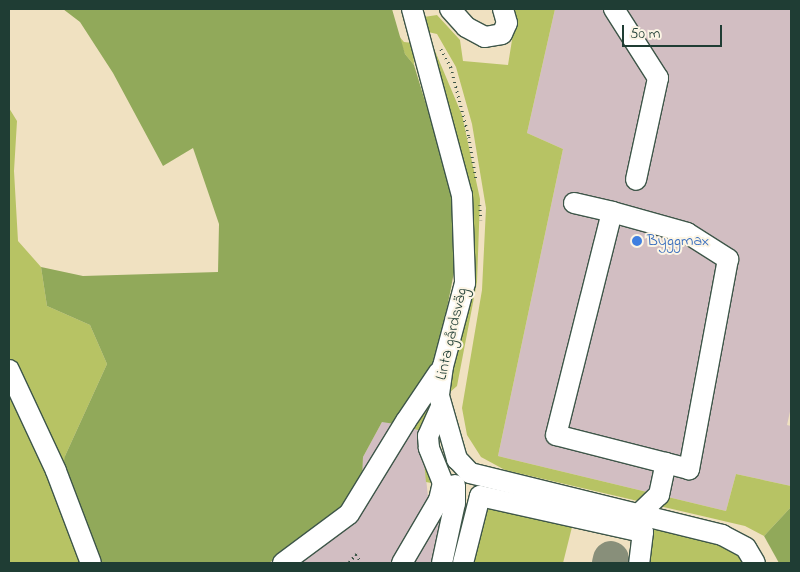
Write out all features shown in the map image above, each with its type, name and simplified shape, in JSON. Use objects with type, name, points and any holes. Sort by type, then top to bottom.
[{"type":"street","name":"Linta gårdsväg","points":[[412,9],[462,195],[465,283],[443,366],[441,407],[457,459],[456,480]]},
{"type":"street","points":[[450,9],[466,27],[485,37],[502,34],[507,23],[503,9]]},
{"type":"street","points":[[614,9],[658,78],[636,180]]},
{"type":"street","points":[[574,203],[612,212],[687,233],[728,259],[689,469],[556,435],[612,212]]},
{"type":"street","points":[[283,563],[349,514],[443,366]]},
{"type":"street","points":[[9,370],[56,471],[91,563]]},
{"type":"street","points":[[441,407],[428,436],[429,448],[456,480],[639,514],[737,540],[755,563]]},
{"type":"street","points":[[639,514],[659,495],[666,463]]},
{"type":"street","points":[[402,563],[439,500],[456,480]]},
{"type":"street","points":[[442,563],[455,503],[456,480]]},
{"type":"street","points":[[463,563],[480,496],[643,532],[639,563]]},
{"type":"path","points":[[419,37],[434,38],[451,67],[469,137],[477,184]]},
{"type":"path","points":[[480,203],[480,222]]},
{"type":"path","points":[[349,562],[348,560],[356,554],[362,563]]},
{"type":"shaded area","points":[[555,9],[791,9],[791,407],[787,425],[791,426],[791,486],[736,474],[726,511],[498,456],[563,149],[527,133]]},
{"type":"shaded area","points":[[400,413],[421,430],[428,497],[462,505],[448,563],[269,563],[313,530],[361,478],[363,457],[382,422]]},
{"type":"green space","points":[[63,9],[392,9],[405,54],[414,65],[453,193],[455,267],[436,365],[395,424],[382,422],[363,457],[362,478],[346,506],[269,563],[97,563],[61,479],[65,456],[107,364],[90,325],[47,306],[41,267],[83,276],[218,272],[219,224],[193,148],[163,166],[113,73],[80,22]]},
{"type":"green space","points":[[512,9],[555,9],[527,133],[563,149],[498,456],[726,511],[736,474],[791,486],[791,507],[764,536],[745,526],[505,470],[481,457],[467,435],[462,408],[482,290],[486,208],[472,124],[456,67],[437,34],[428,32],[424,17],[437,15],[460,40],[463,61],[508,65],[516,15]]},
{"type":"green space","points":[[398,35],[404,42],[413,43],[414,65],[405,54]]},
{"type":"green space","points":[[430,39],[462,115],[480,199],[477,282],[457,386],[449,393],[463,311]]},
{"type":"green space","points":[[9,108],[17,121],[14,171],[18,241],[41,267],[47,306],[90,325],[107,364],[65,456],[97,563],[9,563]]},
{"type":"green space","points":[[430,400],[423,429],[431,483],[426,482],[421,431],[411,428]]},
{"type":"green space","points":[[472,488],[576,511],[563,563],[456,563]]},
{"type":"green space","points":[[791,507],[791,563],[779,563],[764,536]]},
{"type":"green space","points":[[653,529],[736,548],[743,563],[645,563]]},
{"type":"taxiway","points":[[610,563],[611,559]]},
{"type":"place","name":"Byggmax","points":[[637,241]]}]
